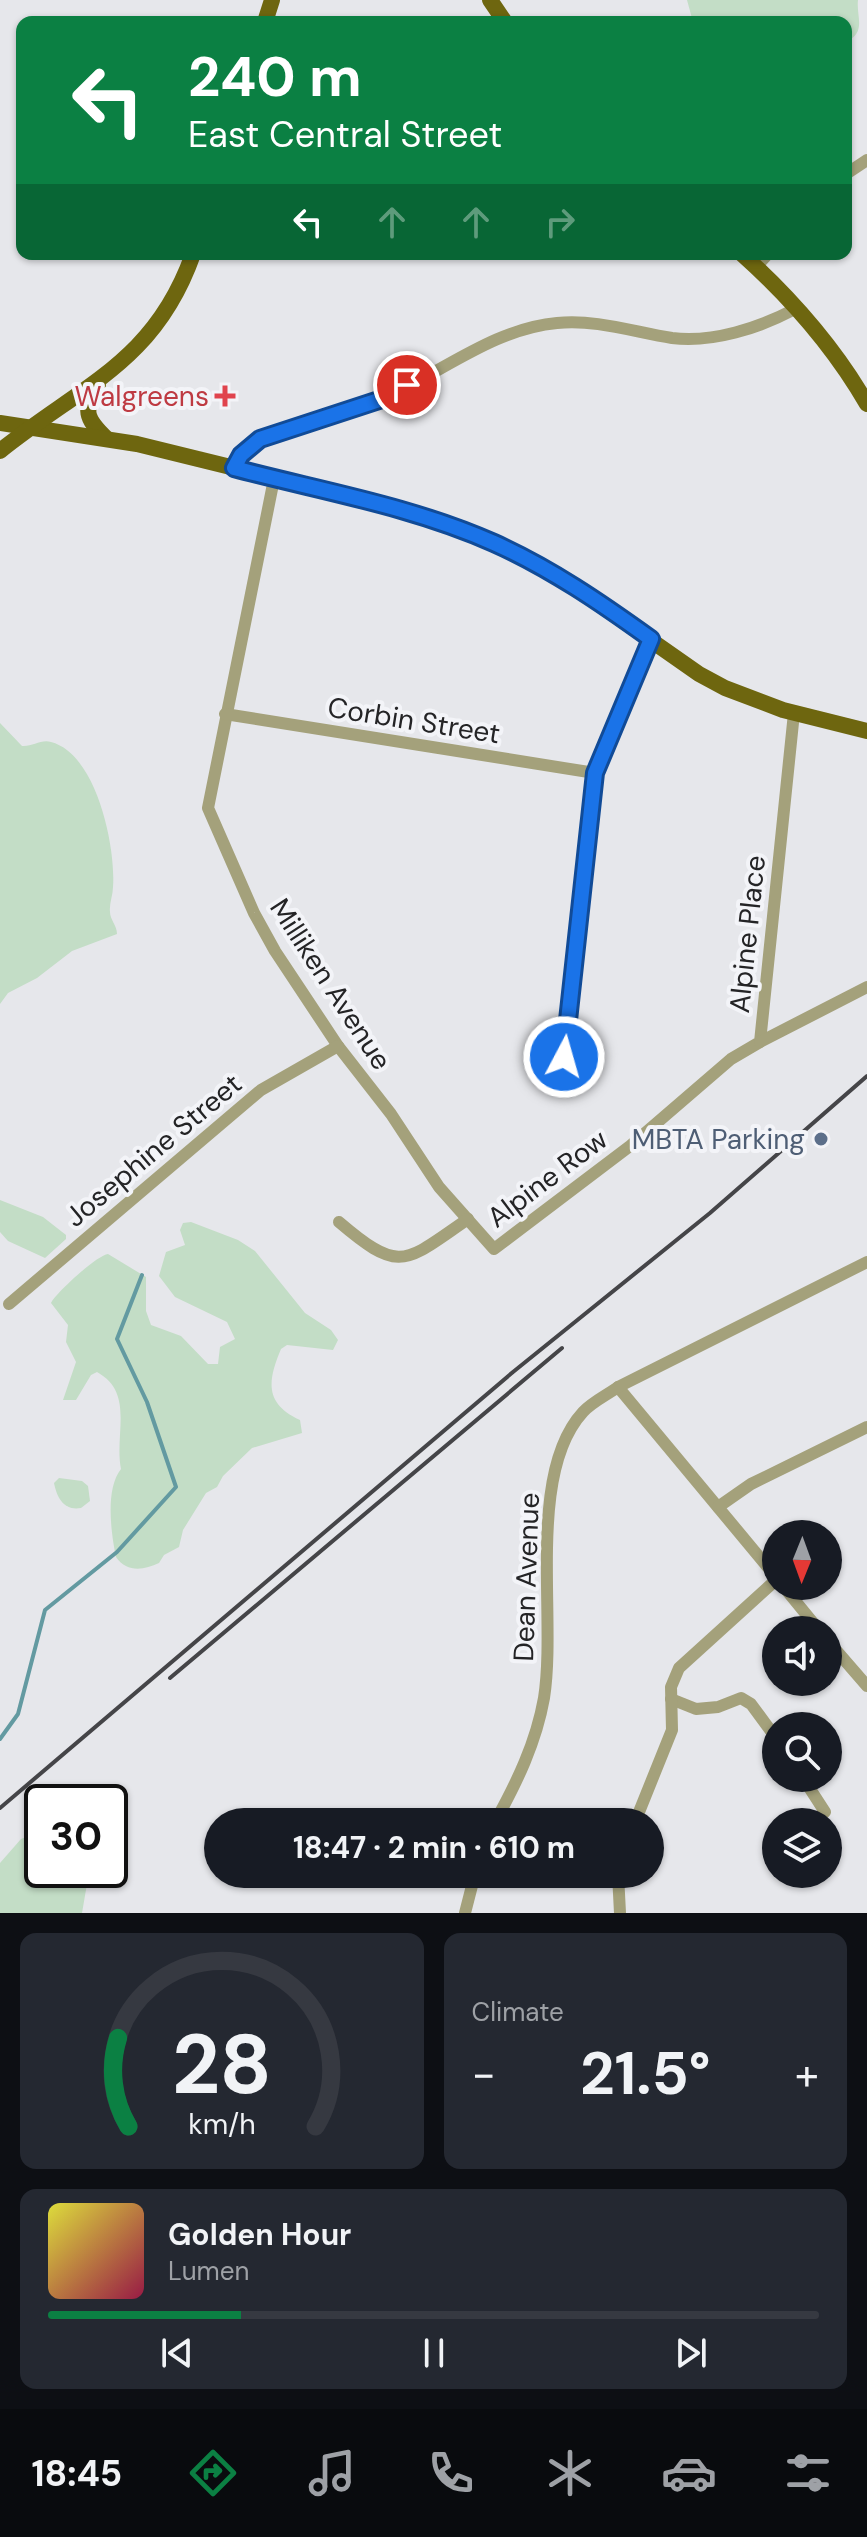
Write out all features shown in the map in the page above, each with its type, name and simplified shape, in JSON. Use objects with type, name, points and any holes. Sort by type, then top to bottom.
[{"type":"main road","points":[[106,438],[88,416],[87,403],[100,382],[163,318],[190,260]]},
{"type":"main road","points":[[762,260],[795,309],[821,335],[857,383],[866,400]]},
{"type":"main road","points":[[0,451],[28,427],[100,382]]},
{"type":"main road","points":[[0,423],[106,438],[401,509],[495,543],[569,583],[725,688],[794,713],[867,731]]},
{"type":"street","points":[[234,468],[241,455],[260,439],[379,400],[500,337],[537,326],[593,323],[674,338],[698,339],[767,324],[795,309]]},
{"type":"street","name":"Milliken Avenue","points":[[274,479],[208,808],[254,913],[338,1046],[391,1114],[439,1187],[494,1249]]},
{"type":"street","points":[[564,1057],[595,773],[651,639]]},
{"type":"street","name":"Alpine Place","points":[[630,1146],[731,1059],[760,1042],[794,713]]},
{"type":"street","name":"Corbin Street","points":[[225,714],[595,773]]},
{"type":"street","points":[[760,1042],[867,987]]},
{"type":"street","name":"Josephine Street","points":[[9,1304],[261,1090],[338,1046]]},
{"type":"street","name":"Alpine Row","points":[[494,1249],[630,1146]]},
{"type":"street","points":[[339,1222],[373,1251],[395,1258],[418,1253],[468,1219]]},
{"type":"street","name":"Dean Avenue","points":[[503,1808],[519,1779],[536,1734],[544,1697],[549,1506],[561,1447],[584,1410],[618,1387],[867,1262]]},
{"type":"street","points":[[618,1387],[762,1562]]},
{"type":"street","points":[[718,1507],[751,1484],[867,1427]]},
{"type":"street","points":[[641,1808],[672,1730],[671,1687],[686,1658],[762,1591]]},
{"type":"street","points":[[794,1600],[808,1616]]},
{"type":"street","points":[[842,1657],[867,1686]]},
{"type":"street","points":[[671,1699],[696,1709],[718,1707],[741,1698],[751,1704],[762,1719]]},
{"type":"street","points":[[465,1913],[471,1888]]},
{"type":"street","points":[[619,1888],[620,1913]]},
{"type":"green space","points":[[687,0],[858,0],[859,24],[852,38],[852,16],[691,16]]},
{"type":"green space","points":[[0,723],[22,746],[47,741],[67,750],[81,764],[92,783],[107,827],[111,850],[113,887],[110,912],[117,934],[72,951],[37,978],[8,993],[0,1004]]},
{"type":"green space","points":[[0,1200],[43,1217],[66,1235],[66,1239],[45,1258],[8,1241],[0,1232]]},
{"type":"green space","points":[[191,1222],[238,1240],[255,1251],[305,1313],[331,1330],[338,1340],[333,1350],[287,1345],[281,1349],[273,1372],[272,1391],[280,1407],[300,1420],[302,1433],[252,1448],[223,1476],[217,1487],[206,1493],[183,1530],[179,1547],[164,1555],[159,1563],[130,1568],[116,1557],[111,1524],[113,1488],[121,1469],[121,1415],[116,1391],[97,1372],[91,1375],[76,1400],[63,1400],[76,1362],[66,1342],[68,1325],[51,1303],[77,1276],[108,1254],[146,1277],[146,1311],[151,1325],[181,1336],[208,1364],[218,1364],[220,1347],[235,1339],[227,1322],[175,1297],[159,1276],[166,1252],[185,1245],[180,1230],[183,1223]]},
{"type":"green space","points":[[59,1478],[82,1481],[88,1486],[90,1501],[81,1508],[66,1505],[55,1489],[54,1483]]},
{"type":"green space","points":[[24,1838],[24,1888],[86,1888],[82,1913],[0,1913],[0,1863]]},
{"type":"waterway","points":[[0,1739],[18,1714],[45,1610],[117,1552],[176,1487],[147,1402],[117,1339],[142,1275]]},
{"type":"railway","points":[[0,1808],[513,1372],[710,1213],[867,1076]]},
{"type":"railway","points":[[170,1678],[562,1348]]},
{"type":"place","name":"Walgreens","points":[[225,396]]},
{"type":"place","name":"MBTA Parking","points":[[821,1139]]},
{"type":"route","points":[[407,385],[379,400],[260,439],[241,455],[234,468],[401,509],[495,543],[569,583],[651,639],[595,773],[564,1057]]}]
